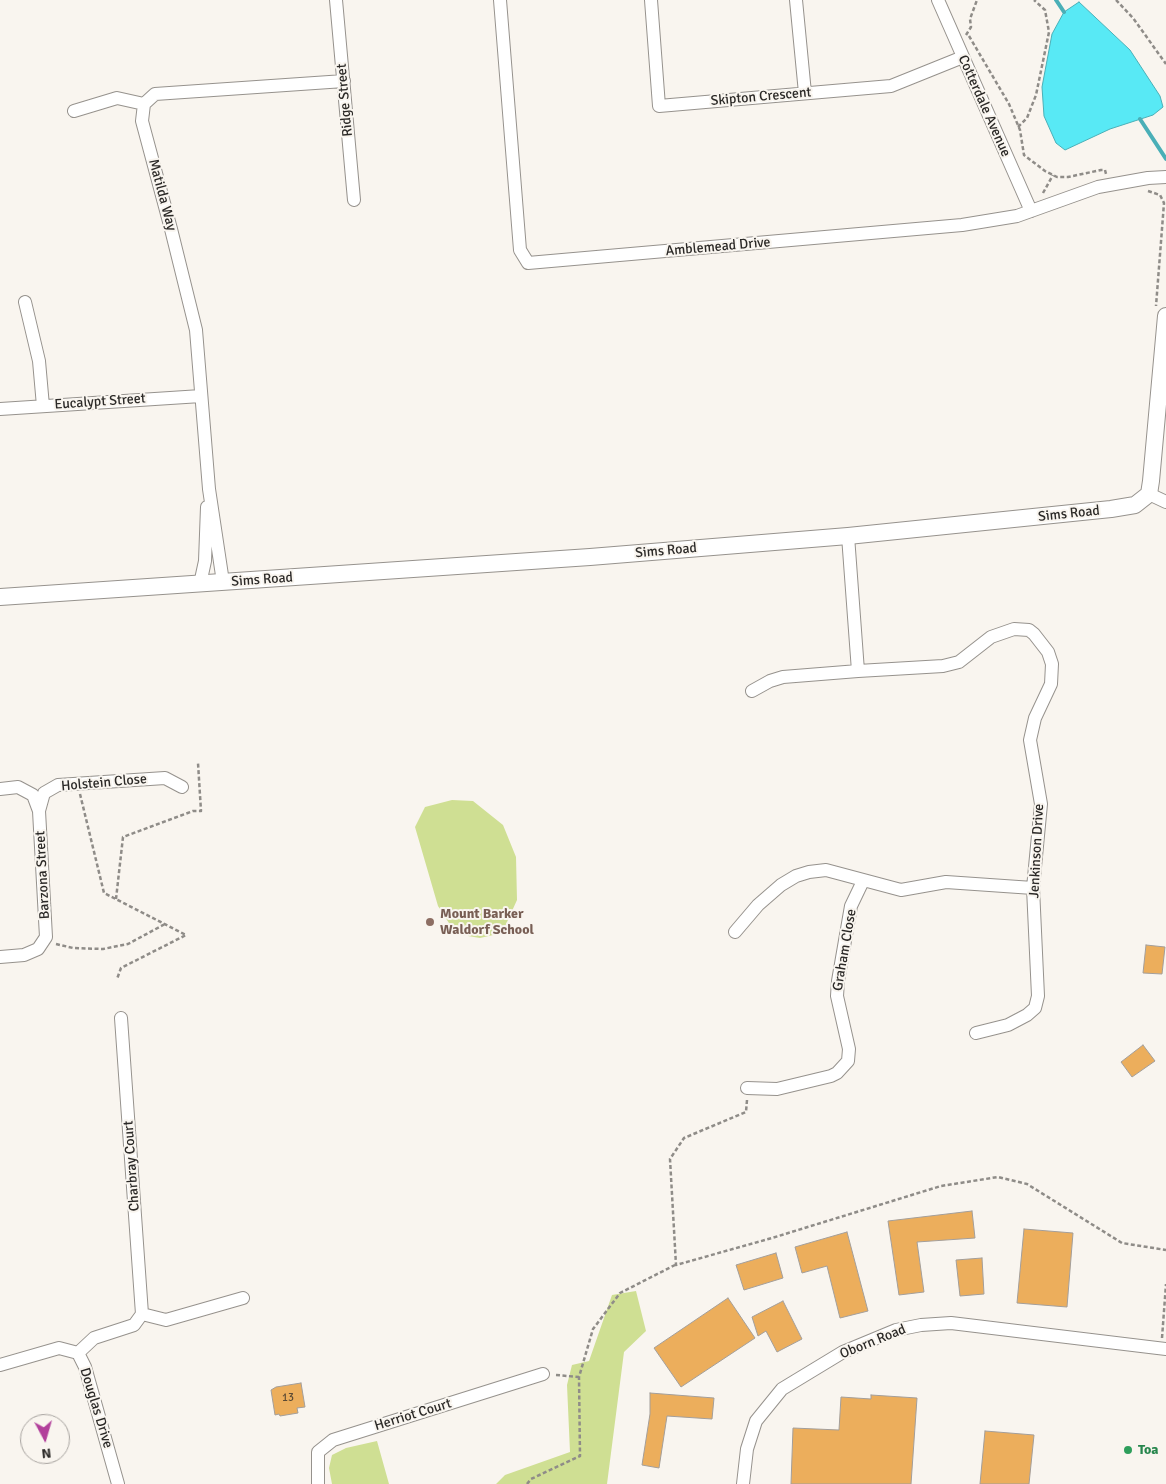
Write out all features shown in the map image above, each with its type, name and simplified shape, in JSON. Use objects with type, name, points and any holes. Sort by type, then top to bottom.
[{"type":"street","name":"Ridge Street","points":[[336,0],[354,200]]},
{"type":"street","name":"Amblemead Drive","points":[[500,0],[520,250],[528,263],[962,225],[1017,216],[1111,185],[1143,178],[1166,177]]},
{"type":"street","name":"Skipton Crescent","points":[[650,0],[659,106],[890,86],[963,57]]},
{"type":"street","points":[[796,0],[804,93]]},
{"type":"street","name":"Cotterdale Avenue","points":[[938,0],[1030,211]]},
{"type":"street","points":[[74,111],[118,98],[144,104],[155,94],[344,80]]},
{"type":"street","name":"Matilda Way","points":[[144,104],[142,122],[196,330],[209,489],[223,582]]},
{"type":"street","points":[[25,302],[39,361],[42,406]]},
{"type":"street","points":[[1161,313],[1149,494],[1166,502]]},
{"type":"street","name":"Eucalypt Street","points":[[0,409],[201,396]]},
{"type":"street","name":"Matilda Way","points":[[200,584],[205,561],[205,519],[209,489]]},
{"type":"street","name":"Sims Road","points":[[0,597],[590,557],[848,536],[1111,509],[1135,505],[1149,494]]},
{"type":"street","points":[[848,536],[858,671]]},
{"type":"street","name":"Jenkinson Drive","points":[[752,691],[770,681],[783,677],[943,666],[959,662],[991,637],[1014,630],[1029,630],[1042,642],[1048,652],[1053,674],[1051,684],[1035,718],[1030,740],[1041,804],[1033,888],[1038,996],[1035,1008],[1027,1015],[1008,1025],[976,1033]]},
{"type":"street","name":"Holstein Close","points":[[40,811],[44,793],[58,785],[165,778],[182,787]]},
{"type":"street","name":"Barzona Street","points":[[0,789],[18,787],[34,795],[40,811],[46,937],[38,949],[24,955],[0,957]]},
{"type":"street","points":[[735,932],[758,905],[781,885],[796,876],[826,870],[901,890],[946,882],[1033,888]]},
{"type":"street","name":"Graham Close","points":[[747,1088],[776,1089],[831,1076],[837,1073],[848,1061],[849,1049],[837,996],[838,981],[852,906],[863,881]]},
{"type":"street","name":"Charbray Court","points":[[121,1018],[142,1314]]},
{"type":"street","points":[[78,1353],[94,1338],[134,1325],[142,1314],[166,1320],[243,1298]]},
{"type":"street","name":"Oborn Road","points":[[743,1484],[747,1449],[756,1421],[782,1389],[843,1352],[896,1330],[921,1325],[951,1323],[1164,1349]]},
{"type":"street","name":"Douglas Drive","points":[[0,1365],[59,1348],[78,1353],[85,1366],[118,1484]]},
{"type":"street","name":"Herriot Court","points":[[318,1484],[318,1452],[334,1440],[543,1374]]},
{"type":"path","points":[[968,34],[971,27],[972,10],[977,0]]},
{"type":"path","points":[[1018,127],[1026,118],[1036,95],[1049,32],[1045,10],[1034,0]]},
{"type":"path","points":[[1116,0],[1133,18],[1166,64]]},
{"type":"path","points":[[964,27],[1005,97],[1018,127],[1024,155],[1053,175],[1068,177],[1105,170],[1111,185]]},
{"type":"path","points":[[1025,198],[1044,193],[1053,175]]},
{"type":"path","points":[[1145,190],[1160,195],[1164,203],[1161,313]]},
{"type":"path","points":[[116,899],[122,837],[193,811],[201,811],[198,762]]},
{"type":"path","points":[[80,794],[104,893],[186,935],[121,968],[117,979]]},
{"type":"path","points":[[54,944],[74,948],[103,950],[128,944],[165,924]]},
{"type":"path","points":[[676,1265],[670,1160],[684,1138],[746,1112],[747,1088]]},
{"type":"path","points":[[527,1484],[530,1479],[580,1456],[579,1377],[593,1329],[620,1293],[676,1265],[772,1238],[940,1186],[998,1177],[1027,1184],[1122,1243],[1166,1250]]},
{"type":"path","points":[[1164,1349],[1166,1284]]},
{"type":"path","points":[[543,1374],[579,1377]]},
{"type":"green space","points":[[452,800],[473,801],[503,825],[516,857],[517,900],[502,933],[480,938],[456,934],[438,906],[415,827],[425,807]]},
{"type":"green space","points":[[636,1291],[646,1331],[624,1352],[607,1484],[496,1484],[505,1475],[570,1452],[567,1385],[572,1365],[589,1361],[612,1295]]},
{"type":"green space","points":[[377,1441],[389,1484],[332,1484],[329,1468],[332,1455],[346,1448]]},
{"type":"water","points":[[1079,2],[1130,50],[1160,96],[1163,107],[1153,115],[1110,129],[1065,150],[1056,143],[1044,116],[1042,87],[1052,34],[1064,12]]},
{"type":"building","points":[[1146,945],[1165,947],[1162,974],[1143,973]]},
{"type":"building","points":[[1143,1045],[1155,1061],[1132,1077],[1121,1062]]},
{"type":"building","points":[[972,1211],[975,1238],[917,1242],[924,1292],[899,1295],[888,1221]]},
{"type":"building","points":[[1024,1229],[1073,1233],[1067,1307],[1017,1303]]},
{"type":"building","points":[[847,1232],[868,1311],[840,1318],[827,1266],[802,1273],[795,1247]]},
{"type":"building","points":[[776,1253],[783,1278],[744,1290],[736,1265]]},
{"type":"building","points":[[982,1258],[984,1294],[960,1296],[956,1260]]},
{"type":"building","points":[[728,1298],[755,1338],[681,1387],[654,1348]]},
{"type":"building","points":[[783,1301],[802,1339],[777,1352],[766,1331],[758,1336],[752,1317]]},
{"type":"building","points":[[301,1383],[305,1407],[297,1408],[298,1413],[275,1415],[271,1390],[276,1387]]},
{"type":"building","points":[[650,1393],[714,1398],[712,1419],[667,1416],[659,1468],[642,1465],[650,1414]]},
{"type":"building","points":[[871,1395],[917,1398],[911,1484],[791,1484],[793,1428],[839,1430],[841,1397],[871,1399]]},
{"type":"building","points":[[985,1431],[1034,1435],[1029,1484],[980,1484]]},
{"type":"waterway","points":[[1056,0],[1064,12]]},
{"type":"waterway","points":[[1140,119],[1166,159]]},
{"type":"place","name":"Mount Barker Waldorf School","points":[[430,922]]},
{"type":"place","name":"Toa","points":[[1128,1450]]}]
